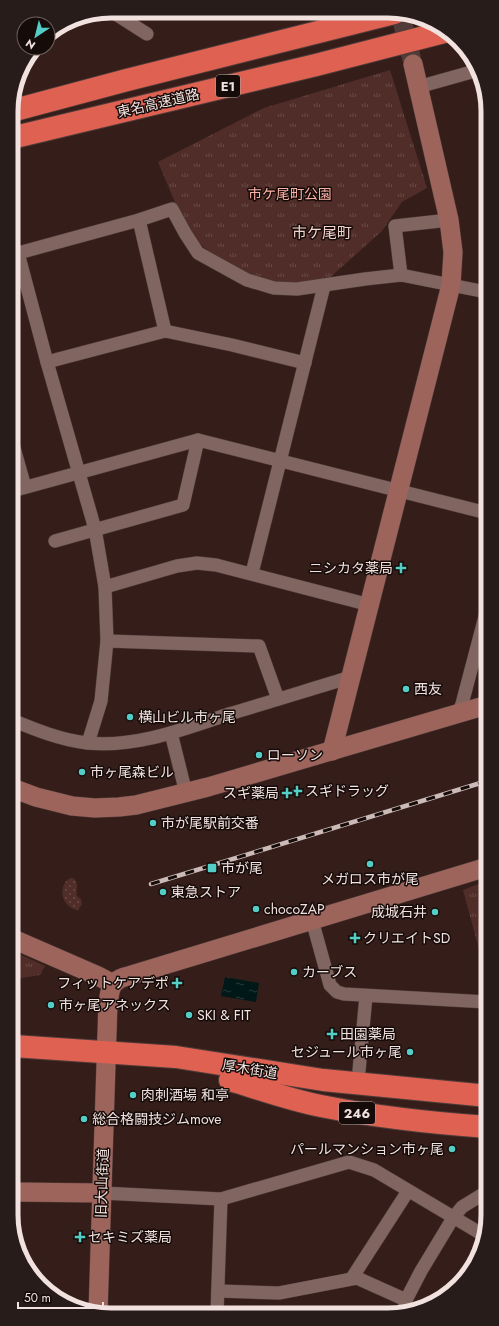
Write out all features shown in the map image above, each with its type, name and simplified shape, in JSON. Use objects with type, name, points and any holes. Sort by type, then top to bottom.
[{"type":"highway","name":"東名高速道路","points":[[18,109],[374,18]]},
{"type":"highway","name":"東名高速道路","points":[[18,136],[316,65],[440,33]]},
{"type":"highway","points":[[316,65],[450,42]]},
{"type":"highway","name":"厚木街道","points":[[18,1047],[377,1102],[481,1110]]},
{"type":"highway","name":"厚木街道","points":[[18,1061],[106,1060],[176,1057],[323,1080],[481,1095]]},
{"type":"highway","name":"246","points":[[247,1068],[306,1068],[481,1081]]},
{"type":"highway","name":"246","points":[[230,1080],[319,1106],[368,1115],[422,1122],[481,1126]]},
{"type":"street","points":[[122,18],[147,34]]},
{"type":"street","points":[[332,751],[451,285],[453,252],[449,220],[413,64]]},
{"type":"street","points":[[418,87],[473,72]]},
{"type":"street","points":[[18,253],[139,220],[172,209],[184,233],[198,253],[247,280],[274,288],[297,289],[401,275],[481,291]]},
{"type":"street","points":[[139,220],[165,331]]},
{"type":"street","points":[[401,275],[395,226],[449,220]]},
{"type":"street","points":[[18,264],[95,529],[105,587],[107,641],[101,701],[88,743]]},
{"type":"street","points":[[252,573],[324,286]]},
{"type":"street","points":[[47,362],[165,331],[232,345],[305,363]]},
{"type":"street","points":[[18,489],[198,440],[481,512]]},
{"type":"street","points":[[55,541],[183,505],[198,440]]},
{"type":"street","points":[[105,587],[177,566],[197,563],[216,564],[370,604]]},
{"type":"street","points":[[458,714],[481,631]]},
{"type":"street","points":[[107,641],[259,646],[278,699]]},
{"type":"street","points":[[18,722],[41,732],[68,740],[109,744],[138,741],[171,733],[351,677]]},
{"type":"street","points":[[18,790],[62,804],[94,808],[119,808],[136,805],[186,793],[481,707]]},
{"type":"street","points":[[171,733],[186,793]]},
{"type":"street","points":[[18,942],[113,984],[116,981],[128,976],[481,869]]},
{"type":"street","points":[[312,920],[330,985],[336,992],[366,996],[481,1002]]},
{"type":"street","name":"旧大山街道","points":[[98,1307],[109,994],[113,984]]},
{"type":"street","points":[[359,1071],[366,996]]},
{"type":"street","points":[[18,1192],[102,1193],[221,1199],[349,1162],[374,1170],[479,1233]]},
{"type":"street","points":[[352,1278],[408,1191]]},
{"type":"street","points":[[405,1306],[406,1300],[421,1271],[453,1218],[462,1207],[481,1195]]},
{"type":"street","points":[[217,1308],[221,1199]]},
{"type":"street","points":[[218,1291],[278,1293],[357,1278],[406,1300]]},
{"type":"green space","name":"市ケ尾町公園","points":[[390,70],[427,188],[402,202],[382,231],[326,281],[273,284],[241,271],[219,259],[202,246],[185,226],[158,162],[264,108]]},
{"type":"green space","points":[[72,878],[77,883],[77,896],[81,899],[82,904],[78,910],[71,908],[67,904],[63,894],[65,883]]},
{"type":"green space","points":[[481,883],[481,957],[463,890]]},
{"type":"green space","points":[[18,954],[45,966],[40,975],[18,979]]},
{"type":"water","points":[[225,977],[259,983],[256,1002],[221,996]]},
{"type":"tunnel","points":[[402,19],[413,64]]},
{"type":"railway","points":[[151,884],[481,783]]},
{"type":"place","name":"ニシカタ薬局","points":[[401,568]]},
{"type":"place","name":"西友","points":[[406,689]]},
{"type":"place","name":"横山ビル市ヶ尾","points":[[130,717]]},
{"type":"place","name":"ローソン","points":[[259,755]]},
{"type":"place","name":"市ヶ尾森ビル","points":[[82,772]]},
{"type":"place","name":"スギドラッグ","points":[[297,791]]},
{"type":"place","name":"スギ薬局","points":[[287,793]]},
{"type":"place","name":"市が尾駅前交番","points":[[153,823]]},
{"type":"place","name":"メガロス市が尾","points":[[370,864]]},
{"type":"place","name":"市が尾","points":[[212,868]]},
{"type":"place","name":"東急ストア","points":[[163,892]]},
{"type":"place","name":"chocoZAP","points":[[256,909]]},
{"type":"place","name":"成城石井","points":[[435,912]]},
{"type":"place","name":"クリエイトSD","points":[[355,938]]},
{"type":"place","name":"カーブス","points":[[294,972]]},
{"type":"place","name":"フィットケアデポ","points":[[177,983]]},
{"type":"place","name":"市ヶ尾アネックス","points":[[51,1005]]},
{"type":"place","name":"SKI & FIT","points":[[189,1015]]},
{"type":"place","name":"田園薬局","points":[[332,1034]]},
{"type":"place","name":"セジュール市ヶ尾","points":[[410,1052]]},
{"type":"place","name":"肉刺酒場 和亭","points":[[133,1095]]},
{"type":"place","name":"総合格闘技ジムmove","points":[[84,1119]]},
{"type":"place","name":"パールマンション市ヶ尾","points":[[452,1149]]},
{"type":"place","name":"セキミズ薬局","points":[[80,1237]]},
{"type":"district","name":"市ケ尾町","points":[[322,233]]}]
